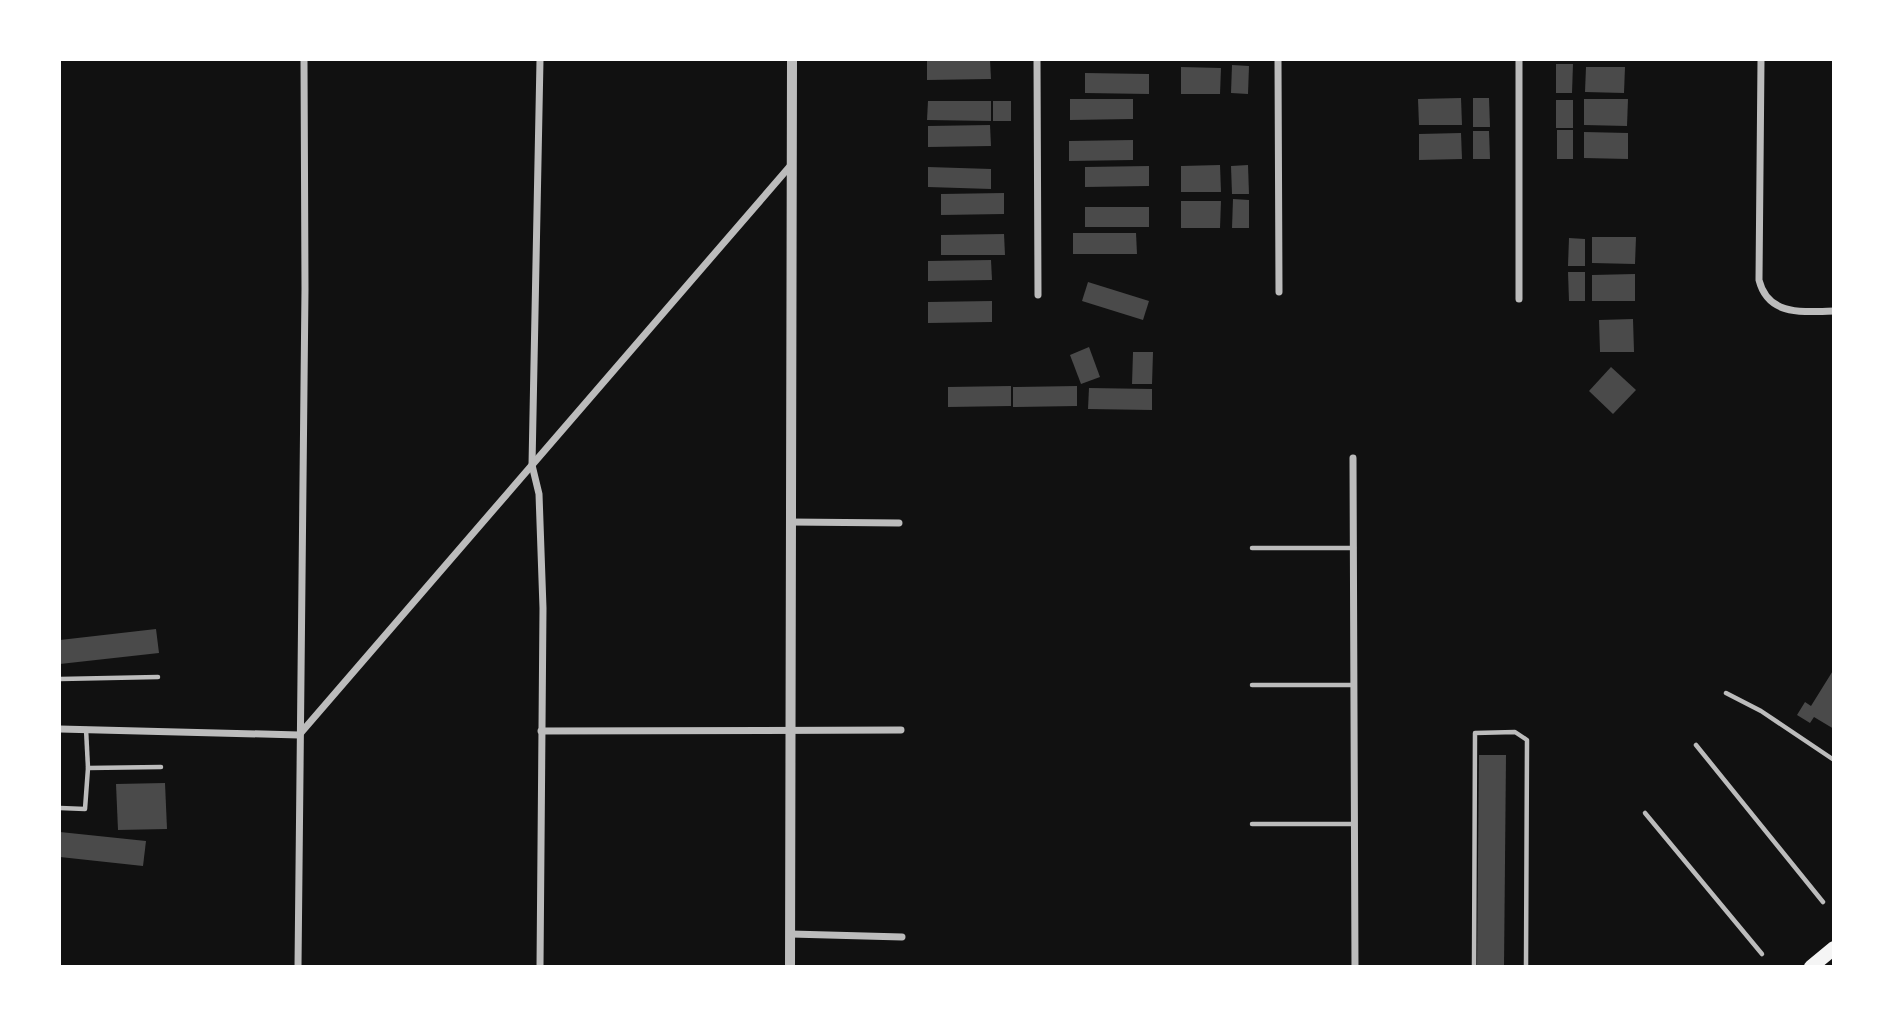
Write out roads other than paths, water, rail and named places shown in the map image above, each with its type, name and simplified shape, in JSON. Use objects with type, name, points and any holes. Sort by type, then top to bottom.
[{"type":"highway","points":[[1811,967],[1833,948]]},
{"type":"street","points":[[298,967],[305,289],[303,60]]},
{"type":"street","points":[[540,60],[531,465],[539,494],[541,547],[540,967]]},
{"type":"street","points":[[790,967],[792,60]]},
{"type":"street","points":[[1037,60],[1038,295]]},
{"type":"street","points":[[1278,60],[1279,292]]},
{"type":"street","points":[[1518,60],[1519,299]]},
{"type":"street","points":[[1761,60],[1759,280],[1768,300],[1778,307],[1795,311],[1833,311]]},
{"type":"street","points":[[299,735],[791,165]]},
{"type":"street","points":[[1353,458],[1355,967]]},
{"type":"street","points":[[790,522],[899,523]]},
{"type":"street","points":[[60,729],[299,735]]},
{"type":"street","points":[[541,731],[901,730]]},
{"type":"street","points":[[791,934],[902,937]]},
{"type":"lane","points":[[1252,548],[1355,548]]},
{"type":"lane","points":[[60,679],[158,677]]},
{"type":"lane","points":[[1252,685],[1355,685]]},
{"type":"lane","points":[[1726,693],[1761,711],[1833,760]]},
{"type":"lane","points":[[60,808],[85,809],[88,768],[86,729]]},
{"type":"lane","points":[[1474,967],[1475,733],[1515,732],[1527,740],[1526,967]]},
{"type":"lane","points":[[1696,745],[1823,902]]},
{"type":"lane","points":[[88,768],[161,767]]},
{"type":"lane","points":[[1645,813],[1762,954]]},
{"type":"lane","points":[[1252,824],[1355,824]]}]
